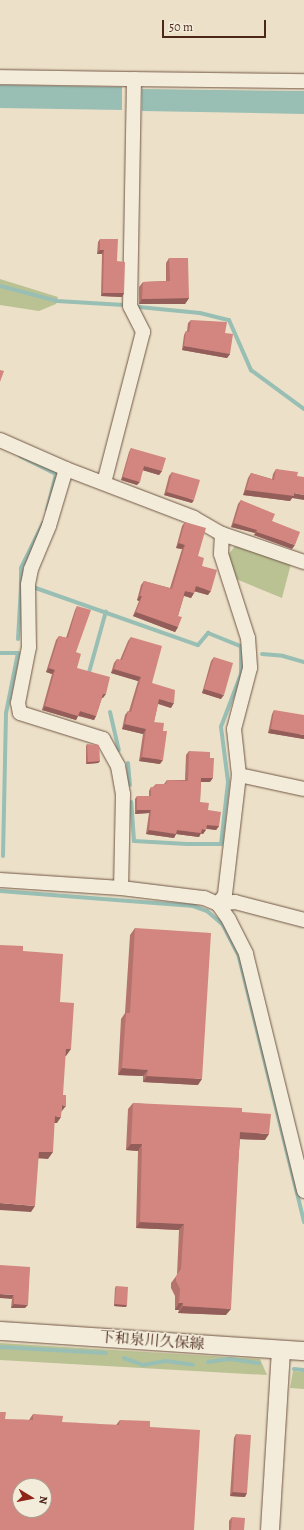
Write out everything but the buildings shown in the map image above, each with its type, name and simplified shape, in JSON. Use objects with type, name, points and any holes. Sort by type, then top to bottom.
[{"type":"street","points":[[0,77],[304,81]]},
{"type":"street","points":[[104,483],[143,332],[130,306],[134,79]]},
{"type":"street","points":[[0,440],[66,469],[194,518],[222,534],[304,562]]},
{"type":"street","points":[[66,469],[49,526],[31,569],[28,585],[29,647],[18,703],[20,713],[103,739],[118,766],[123,794],[122,888]]},
{"type":"street","points":[[218,904],[225,895],[239,775],[234,729],[250,668],[248,638],[221,554],[222,534]]},
{"type":"street","points":[[239,775],[304,789]]},
{"type":"street","points":[[0,880],[122,888],[204,898],[218,904],[235,902],[304,920]]},
{"type":"street","points":[[218,904],[229,920],[246,954],[304,1191]]},
{"type":"street","name":"下和泉川久保線","points":[[0,1331],[304,1351]]},
{"type":"street","points":[[270,1530],[281,1350]]},
{"type":"green space","points":[[0,279],[58,297],[56,304],[39,311],[0,305]]},
{"type":"green space","points":[[238,542],[292,560],[282,598],[236,579],[228,555]]},
{"type":"green space","points":[[0,1343],[260,1359],[267,1375],[0,1360]]},
{"type":"green space","points":[[293,1371],[304,1372],[304,1389],[290,1388]]},
{"type":"water","points":[[0,85],[122,87],[122,110],[0,108]]},
{"type":"water","points":[[142,89],[304,91],[304,114],[142,111]]},
{"type":"waterway","points":[[0,286],[57,301],[124,305]]},
{"type":"waterway","points":[[139,307],[200,313],[229,320],[251,370],[304,409]]},
{"type":"waterway","points":[[20,456],[56,474],[47,510]]},
{"type":"waterway","points":[[21,587],[21,568],[43,523]]},
{"type":"waterway","points":[[18,639],[21,587],[24,586]]},
{"type":"waterway","points":[[30,586],[198,645],[208,633],[241,646],[241,674],[221,727],[228,782],[221,844],[134,841],[131,802]]},
{"type":"waterway","points":[[88,676],[106,611]]},
{"type":"waterway","points":[[0,653],[18,653],[6,713],[3,856]]},
{"type":"waterway","points":[[262,654],[283,656],[304,662]]},
{"type":"waterway","points":[[110,712],[119,750]]},
{"type":"waterway","points":[[128,763],[130,785]]},
{"type":"waterway","points":[[0,891],[193,906],[207,911],[223,925],[239,957],[304,1222]]},
{"type":"waterway","points":[[0,1347],[106,1353]]},
{"type":"waterway","points":[[124,1358],[143,1365],[166,1361],[193,1365]]},
{"type":"waterway","points":[[208,1362],[229,1359],[259,1363]]},
{"type":"waterway","points":[[294,1369],[304,1370]]}]
